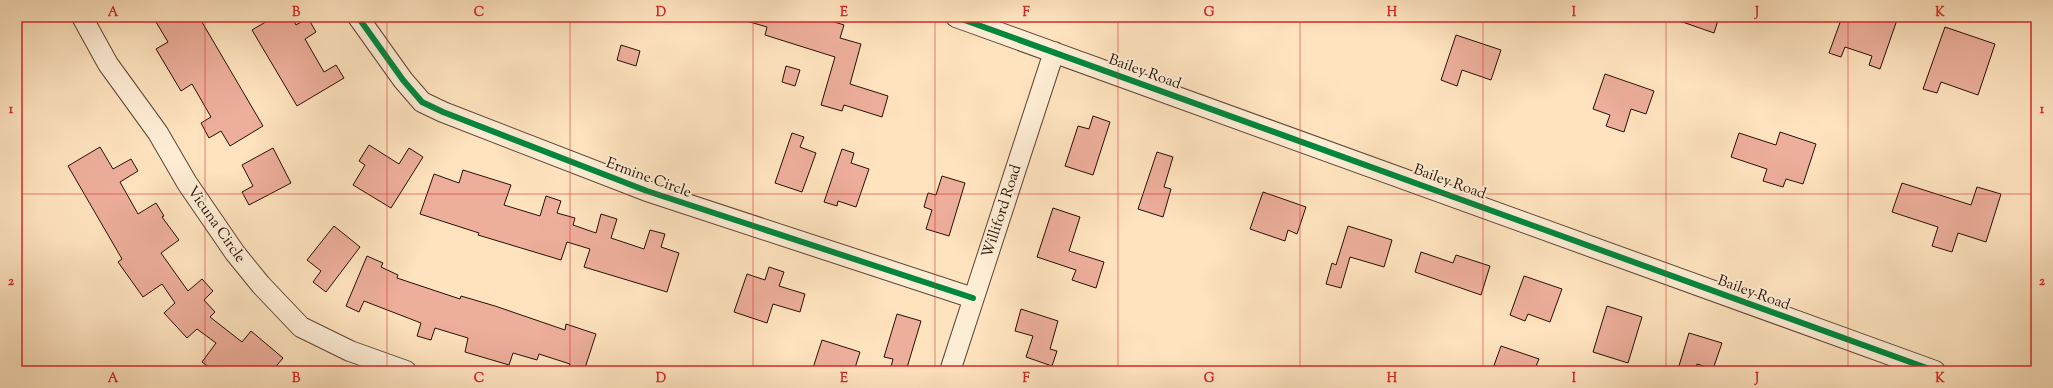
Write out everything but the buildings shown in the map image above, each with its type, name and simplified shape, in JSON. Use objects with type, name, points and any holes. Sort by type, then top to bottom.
[{"type":"street","name":"Vicuna Circle","points":[[82,17],[108,64],[158,133],[187,183],[236,253],[261,285],[301,327],[339,347],[406,371]]},
{"type":"street","name":"Ermine Circle","points":[[358,17],[403,80],[422,102],[443,112],[647,191],[973,298]]},
{"type":"street","name":"Bailey Road","points":[[956,17],[1935,371]]},
{"type":"street","name":"Williford Road","points":[[950,371],[1054,52]]},
{"type":"cycle path","points":[[358,17],[403,80],[422,102],[443,112],[647,191],[973,298]]},
{"type":"cycle path","points":[[956,17],[1935,371]]}]
